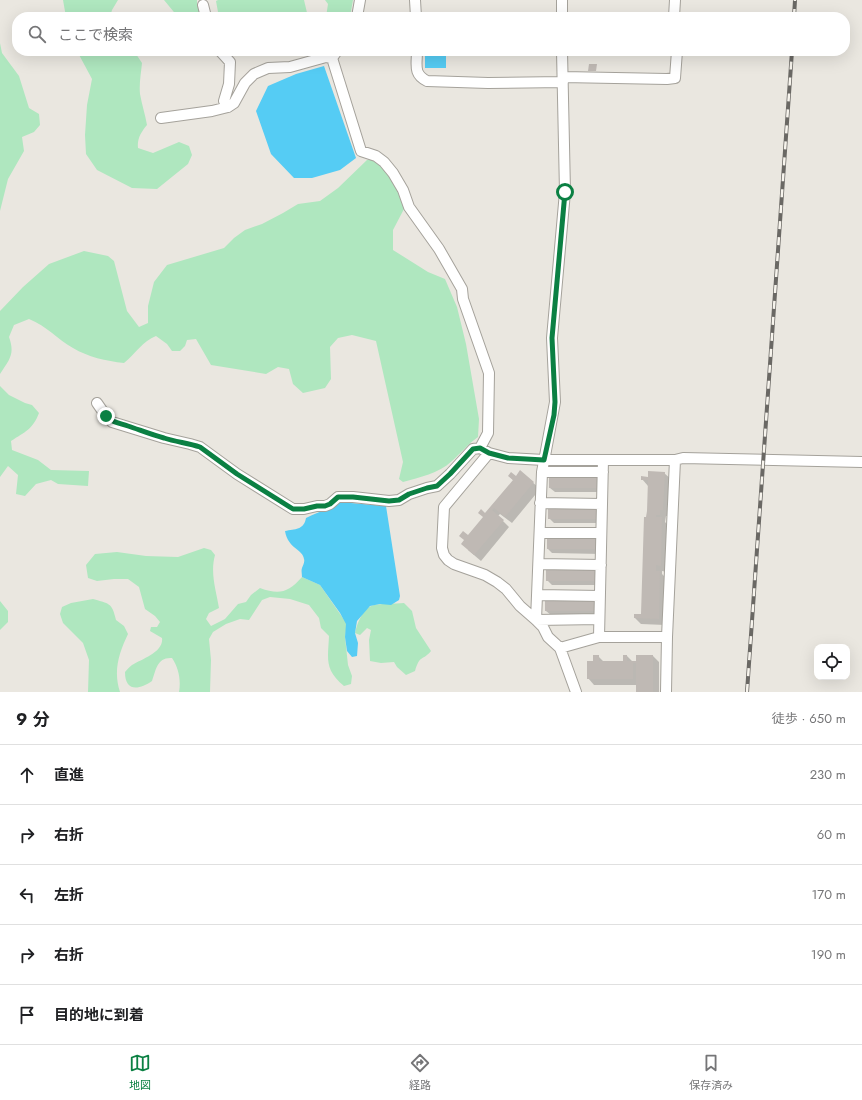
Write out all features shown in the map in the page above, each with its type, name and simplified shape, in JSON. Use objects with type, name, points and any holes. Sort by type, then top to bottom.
[{"type":"street","points":[[358,12],[360,0]]},
{"type":"street","points":[[415,0],[416,12]]},
{"type":"street","points":[[562,0],[562,12]]},
{"type":"street","points":[[674,12],[675,0]]},
{"type":"street","points":[[203,4],[205,12]]},
{"type":"street","points":[[225,56],[230,62],[229,84],[224,101],[228,107]]},
{"type":"street","points":[[161,118],[212,111],[228,107],[234,103],[245,82],[254,74],[268,68],[290,67],[330,56]]},
{"type":"street","points":[[334,56],[361,151],[380,159],[393,173],[403,190],[409,207],[439,249],[462,289],[463,299],[489,373],[488,434],[480,448]]},
{"type":"street","points":[[416,56],[417,73],[419,77],[427,81],[488,83],[675,78],[677,56]]},
{"type":"street","points":[[536,620],[542,472],[554,415],[555,402],[552,338],[565,192],[562,56]]},
{"type":"street","points":[[97,403],[112,422],[200,447],[258,488],[293,509],[299,510],[317,506],[325,506],[330,504],[338,497],[353,497],[383,501],[399,500],[409,494],[437,486],[473,449],[480,448],[489,453],[508,458],[544,460],[675,460],[683,458],[862,462]]},
{"type":"street","points":[[489,453],[444,507],[442,548],[444,555],[454,564],[485,575],[497,582],[506,589],[520,606],[536,620],[548,637],[560,648],[576,692]]},
{"type":"street","points":[[599,637],[603,460]]},
{"type":"street","points":[[666,692],[675,460]]},
{"type":"street","points":[[542,472],[603,472]]},
{"type":"street","points":[[540,503],[602,504]]},
{"type":"street","points":[[540,533],[601,533]]},
{"type":"street","points":[[539,564],[601,565]]},
{"type":"street","points":[[538,595],[600,596]]},
{"type":"street","points":[[536,620],[599,619]]},
{"type":"street","points":[[560,648],[599,637],[667,637]]},
{"type":"green space","points":[[63,0],[118,0],[111,12],[65,12]]},
{"type":"green space","points":[[164,0],[197,0],[200,12],[174,12]]},
{"type":"green space","points":[[304,0],[307,12],[218,12],[216,1]]},
{"type":"green space","points":[[325,0],[353,0],[351,12],[327,12],[328,4]]},
{"type":"green space","points":[[0,43],[2,53],[19,76],[29,108],[39,114],[40,125],[34,132],[22,137],[24,151],[8,179],[0,211]]},
{"type":"green space","points":[[80,56],[137,56],[142,63],[140,94],[147,125],[140,136],[138,148],[153,153],[179,142],[189,146],[192,155],[188,164],[157,189],[132,188],[97,170],[86,154],[85,135],[87,105],[92,79]]},
{"type":"green space","points":[[375,159],[385,165],[394,182],[404,209],[393,230],[393,250],[428,272],[445,279],[457,307],[466,344],[479,419],[478,437],[441,469],[403,482],[399,479],[403,462],[376,341],[352,335],[338,338],[330,347],[331,379],[325,388],[303,393],[293,384],[289,369],[278,367],[266,374],[211,365],[196,339],[187,340],[185,346],[180,351],[172,351],[167,344],[156,336],[143,344],[124,363],[85,354],[67,344],[41,325],[29,319],[14,325],[9,337],[12,348],[10,356],[0,374],[0,311],[23,287],[49,264],[84,251],[108,256],[114,261],[127,311],[139,327],[148,323],[148,306],[154,282],[167,265],[224,248],[245,230],[262,224],[298,204],[320,201],[338,188],[367,160]]},
{"type":"green space","points":[[0,386],[9,395],[32,405],[39,413],[31,427],[11,441],[12,450],[38,460],[51,470],[89,471],[88,486],[58,484],[51,480],[36,484],[25,496],[16,494],[18,475],[8,466],[0,477]]},
{"type":"green space","points":[[204,548],[211,550],[215,555],[213,575],[219,608],[209,613],[206,619],[211,626],[225,619],[238,604],[246,602],[251,595],[260,588],[278,592],[283,591],[288,589],[302,577],[320,585],[347,624],[345,637],[348,665],[352,676],[351,684],[344,686],[330,669],[328,657],[329,636],[321,628],[319,618],[309,605],[290,599],[270,597],[262,600],[249,620],[240,619],[226,624],[213,632],[209,639],[211,660],[210,692],[179,692],[179,675],[172,658],[167,658],[160,662],[152,681],[138,687],[130,686],[127,683],[125,672],[132,665],[156,651],[162,643],[162,638],[150,631],[151,627],[157,627],[160,622],[155,616],[145,609],[139,587],[128,579],[97,581],[88,578],[86,565],[95,554],[117,552],[146,556],[178,557]]},
{"type":"green space","points":[[93,599],[106,603],[111,607],[116,620],[124,626],[128,634],[122,648],[117,669],[120,692],[88,692],[89,660],[83,643],[63,623],[60,614],[62,607],[71,603]]},
{"type":"green space","points":[[0,601],[8,611],[8,622],[0,630]]},
{"type":"green space","points":[[404,603],[412,611],[416,628],[431,651],[418,662],[415,671],[406,675],[394,662],[381,663],[370,661],[369,640],[371,630],[367,628],[360,635],[355,633],[360,618],[371,606],[378,604]]},
{"type":"water","points":[[425,56],[446,56],[446,68],[425,68]]},
{"type":"water","points":[[324,66],[356,158],[340,170],[312,178],[294,178],[271,154],[256,111],[268,86],[296,74]]},
{"type":"water","points":[[339,502],[386,506],[400,596],[399,600],[391,605],[380,604],[370,606],[357,621],[355,633],[358,643],[357,656],[352,657],[347,651],[345,637],[346,624],[320,585],[302,577],[304,561],[303,556],[289,542],[285,531],[301,527],[306,518]]},
{"type":"building","points":[[589,64],[597,64],[596,71],[588,71]]},
{"type":"building","points":[[520,470],[534,482],[505,517],[494,508],[492,510],[504,520],[474,555],[461,544],[464,540],[459,536],[463,531],[468,535],[483,517],[478,513],[481,509],[485,513],[513,480],[508,476],[511,472],[516,476]]},
{"type":"building","points":[[648,471],[665,472],[663,510],[660,510],[660,515],[656,515],[656,517],[662,517],[661,566],[656,565],[656,571],[660,571],[659,619],[634,618],[634,614],[641,614],[644,517],[646,517],[647,511],[648,480],[641,480],[641,476],[648,477]]},
{"type":"building","points":[[549,477],[599,477],[599,488],[549,488]]},
{"type":"building","points":[[548,508],[598,508],[598,519],[548,519]]},
{"type":"building","points":[[547,538],[597,538],[597,549],[547,549]]},
{"type":"building","points":[[546,570],[596,570],[596,581],[546,581]]},
{"type":"building","points":[[545,600],[595,600],[595,611],[545,611]]},
{"type":"building","points":[[593,655],[599,655],[599,661],[623,661],[623,655],[627,655],[627,661],[636,661],[636,655],[653,655],[653,692],[636,692],[636,663],[633,663],[633,679],[587,679],[587,661],[593,661]]},
{"type":"railway","points":[[794,12],[795,0]]},
{"type":"railway","points":[[747,692],[792,56]]},
{"type":"route","points":[[106,416],[112,422],[200,447],[258,488],[293,509],[299,510],[310,507],[325,506],[330,504],[338,497],[389,501],[399,500],[409,494],[437,486],[473,449],[480,448],[489,453],[508,458],[544,460],[554,415],[555,388],[552,364],[552,338],[565,192]]}]
